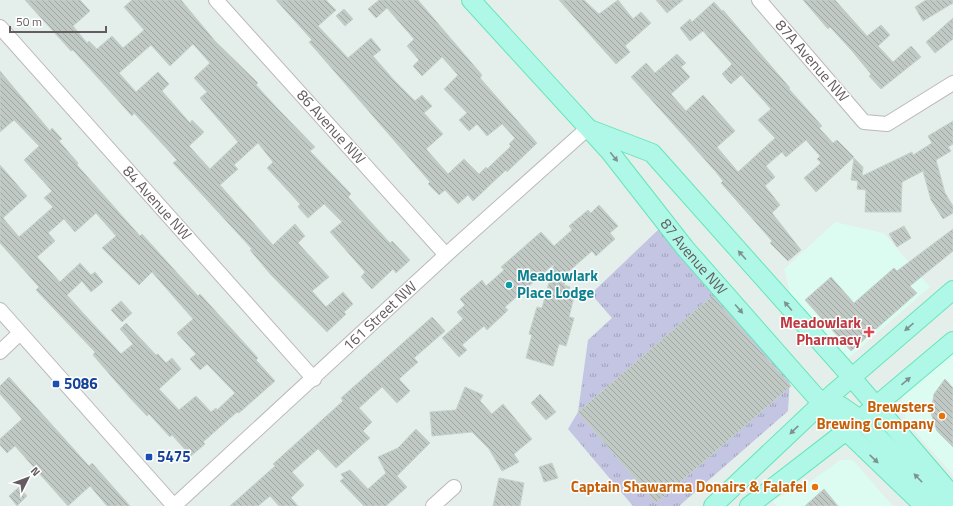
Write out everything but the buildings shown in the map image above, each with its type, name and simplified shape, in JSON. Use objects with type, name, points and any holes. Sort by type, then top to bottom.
[{"type":"main road","name":"87 Avenue NW","points":[[471,0],[614,157],[685,248],[846,431],[924,506]]},
{"type":"main road","points":[[588,128],[652,153],[851,377],[953,496]]},
{"type":"main road","points":[[713,506],[822,403],[953,290]]},
{"type":"main road","points":[[749,506],[846,431],[953,341]]},
{"type":"main road","points":[[822,403],[841,406],[860,419],[946,506]]},
{"type":"street","name":"86 Avenue NW","points":[[216,0],[446,255]]},
{"type":"street","name":"87A Avenue NW","points":[[760,0],[864,122],[887,124],[953,83]]},
{"type":"street","name":"84 Avenue NW","points":[[0,28],[314,379]]},
{"type":"street","name":"161 Street NW","points":[[174,506],[314,379],[446,255],[588,128]]},
{"type":"street","points":[[0,310],[174,506]]},
{"type":"street","points":[[0,352],[20,333]]},
{"type":"street","points":[[433,506],[454,487]]},
{"type":"shaded area","points":[[835,222],[884,233],[930,287],[848,359],[790,293],[784,269]]},
{"type":"shaded area","points":[[953,349],[953,475],[907,423],[901,401],[910,384]]},
{"type":"shaded area","points":[[840,460],[853,460],[893,506],[777,506],[772,501],[813,480]]},
{"type":"green space","points":[[659,229],[790,376],[788,411],[679,506],[633,506],[568,429],[578,412],[588,340],[612,318],[591,294]]},
{"type":"place","name":"Meadowlark Place Lodge","points":[[509,285]]},
{"type":"place","name":"Meadowlark Pharmacy","points":[[869,332]]},
{"type":"place","name":"5086","points":[[56,384]]},
{"type":"place","name":"Brewsters Brewing Company","points":[[942,416]]},
{"type":"place","name":"5475","points":[[149,457]]},
{"type":"place","name":"Captain Shawarma Donairs & Falafel","points":[[815,487]]}]
